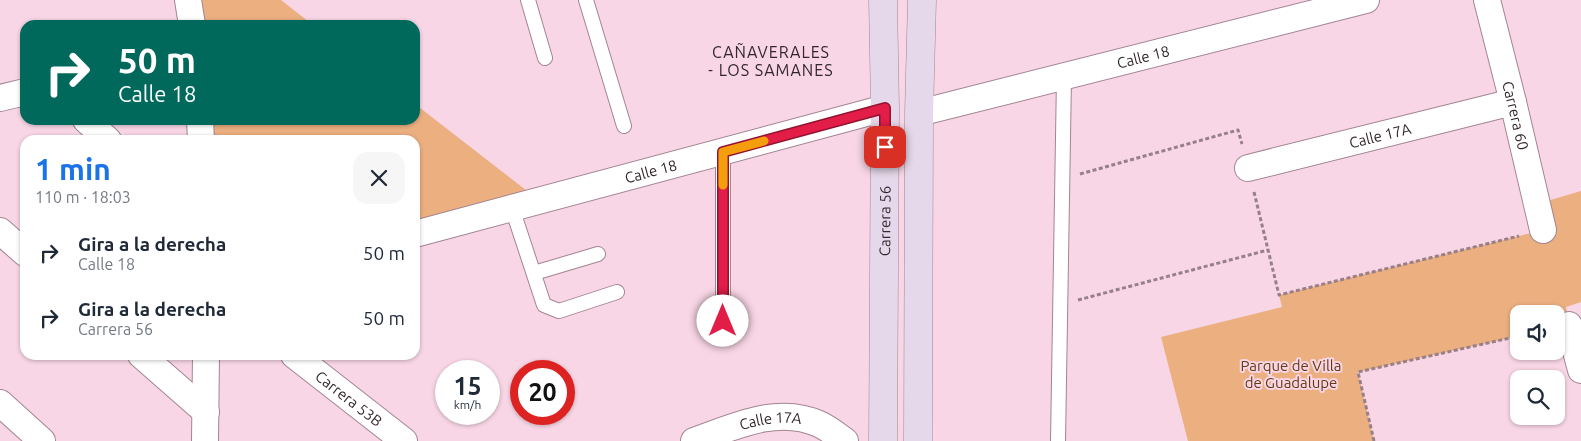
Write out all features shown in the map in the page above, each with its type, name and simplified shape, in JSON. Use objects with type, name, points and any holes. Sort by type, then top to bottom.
[{"type":"street","points":[[188,0],[191,20]]},
{"type":"street","name":"Carrera 56","points":[[882,441],[884,0]]},
{"type":"street","points":[[918,441],[922,0]]},
{"type":"street","name":"Calle 18","points":[[920,113],[1366,0]]},
{"type":"street","name":"Carrera 60","points":[[1487,0],[1543,230]]},
{"type":"street","points":[[0,98],[20,93]]},
{"type":"street","name":"Calle 17A","points":[[1248,168],[1513,102]]},
{"type":"street","name":"Calle 18","points":[[420,233],[885,108]]},
{"type":"street","points":[[92,125],[102,135]]},
{"type":"street","points":[[0,230],[20,248]]},
{"type":"street","points":[[1569,324],[1581,370]]},
{"type":"street","points":[[147,360],[206,412]]},
{"type":"street","points":[[205,441],[206,360]]},
{"type":"street","name":"Carrera 53B","points":[[300,360],[404,441]]},
{"type":"street","points":[[0,403],[42,441]]},
{"type":"street","name":"Calle 17A","points":[[694,441],[754,420],[783,417],[797,418],[819,424],[845,441]]},
{"type":"lane","points":[[528,0],[545,58]]},
{"type":"lane","points":[[586,0],[624,126]]},
{"type":"lane","points":[[1058,441],[1064,78]]},
{"type":"lane","points":[[723,152],[723,321]]},
{"type":"lane","points":[[512,208],[544,304],[559,311],[617,292]]},
{"type":"lane","points":[[534,273],[598,254]]},
{"type":"path","points":[[1062,179],[1238,130],[1279,295],[1543,230]]},
{"type":"path","points":[[1060,304],[1268,250]]},
{"type":"path","points":[[1374,441],[1358,372],[1510,338]]},
{"type":"green space","points":[[188,0],[281,0],[307,20],[191,20]]},
{"type":"green space","points":[[420,108],[540,201],[420,233],[420,135],[201,135],[200,125],[420,125]]},
{"type":"green space","name":"Parque de Villa de Guadalupe","points":[[1581,191],[1581,302],[1566,307],[1569,325],[1565,326],[1565,305],[1510,305],[1510,338],[1358,372],[1374,441],[1188,441],[1161,337],[1282,307],[1279,295],[1543,230],[1537,204]]},
{"type":"slow traffic","points":[[723,185],[723,152],[764,141]]},
{"type":"district","name":"CAÑAVERALES - LOS SAMANES","points":[[771,61]]},
{"type":"route","points":[[723,321],[723,152],[885,108],[885,147]]}]
